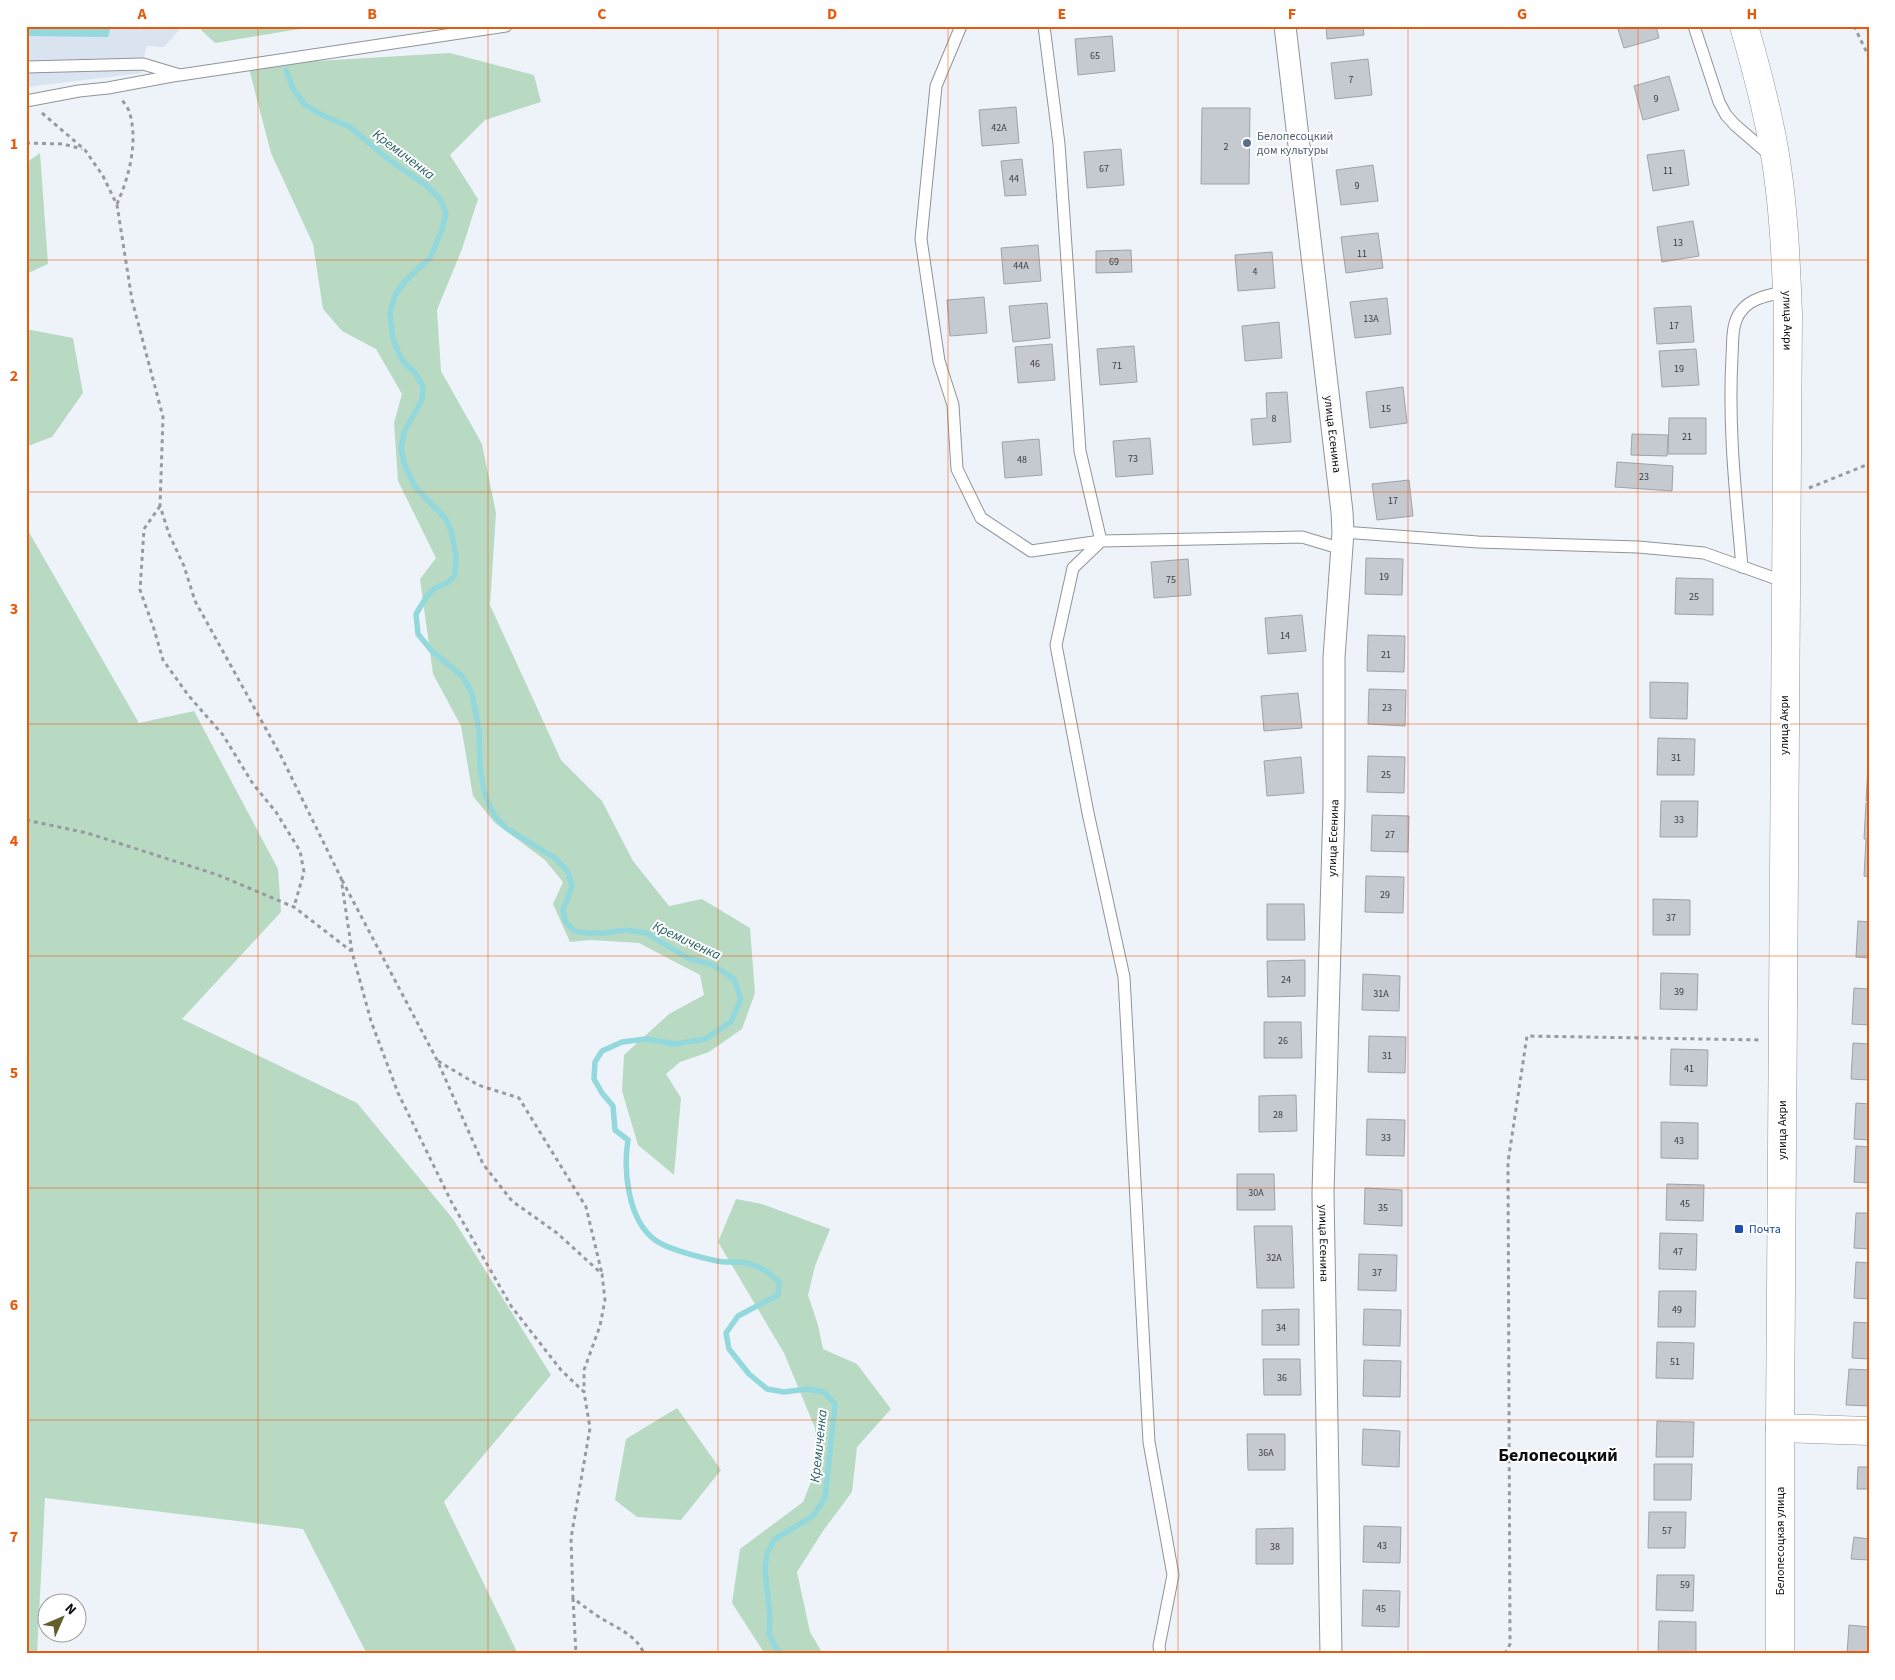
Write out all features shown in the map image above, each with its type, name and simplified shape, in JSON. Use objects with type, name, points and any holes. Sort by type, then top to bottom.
[{"type":"main road","name":"улица Акри","points":[[1744,26],[1768,118],[1776,161],[1782,210],[1787,291],[1780,1428]]},
{"type":"main road","points":[[1780,1428],[1869,1431]]},
{"type":"main road","name":"Белопесоцкая улица","points":[[1780,1428],[1780,1654]]},
{"type":"street","name":"улица Есенина","points":[[1285,26],[1342,512],[1342,540],[1334,657],[1334,804],[1323,1193],[1331,1654]]},
{"type":"lane","points":[[27,101],[79,90],[108,88],[180,75],[506,26]]},
{"type":"lane","points":[[961,26],[936,86],[922,239],[939,361],[953,405],[957,469],[981,518],[1031,551],[1101,541],[1302,537],[1342,540],[1638,547],[1704,553],[1785,582]]},
{"type":"lane","points":[[1044,26],[1059,144],[1080,452],[1101,541]]},
{"type":"lane","points":[[1694,26],[1719,102],[1726,115],[1776,161]]},
{"type":"lane","points":[[26,67],[143,64],[180,75]]},
{"type":"lane","points":[[1742,567],[1730,417],[1735,323],[1742,309],[1749,303],[1787,291]]},
{"type":"lane","points":[[1101,541],[1073,568],[1056,645],[1088,814],[1124,977],[1149,1442],[1173,1575],[1160,1654]]},
{"type":"path","points":[[1854,26],[1869,57]]},
{"type":"path","points":[[108,88],[121,97],[130,113],[132,134],[131,159],[126,183],[117,205]]},
{"type":"path","points":[[27,101],[85,150],[103,176],[117,205],[132,300],[164,417],[160,506],[169,534],[184,566],[195,601],[281,756],[341,878],[437,1060],[483,1164],[512,1201],[557,1233],[602,1274]]},
{"type":"path","points":[[26,143],[63,144],[85,150]]},
{"type":"path","points":[[1786,499],[1838,475],[1869,464]]},
{"type":"path","points":[[160,506],[144,529],[140,590],[163,660],[188,695],[223,735],[253,784],[276,812],[300,851],[304,872],[294,907]]},
{"type":"path","points":[[26,820],[88,832],[218,875],[294,907],[352,952]]},
{"type":"path","points":[[341,878],[352,952],[371,1021],[398,1093],[452,1203],[511,1306],[561,1370],[584,1392]]},
{"type":"path","points":[[1505,1654],[1510,1644],[1508,1162],[1527,1036],[1782,1040]]},
{"type":"path","points":[[437,1060],[478,1085],[519,1098],[586,1207],[602,1274],[605,1300],[600,1326],[584,1370],[584,1392],[590,1428],[571,1538],[576,1654]]},
{"type":"path","points":[[573,1598],[599,1617],[628,1634],[642,1649],[644,1654]]},
{"type":"shaded area","points":[[26,26],[183,26],[164,47],[146,46],[142,73],[26,87]]},
{"type":"green space","points":[[202,26],[318,26],[215,43],[201,30]]},
{"type":"green space","points":[[450,53],[534,75],[541,102],[485,120],[450,155],[478,199],[462,249],[437,310],[441,371],[482,444],[496,513],[490,605],[561,760],[602,801],[633,861],[669,906],[702,899],[750,928],[755,993],[742,1029],[709,1052],[680,1062],[666,1074],[681,1098],[674,1175],[638,1145],[622,1091],[624,1055],[669,1014],[704,995],[700,975],[639,943],[591,940],[570,942],[553,904],[563,882],[545,860],[495,823],[473,796],[461,726],[433,674],[420,579],[436,558],[398,481],[394,423],[402,394],[376,349],[342,331],[323,309],[313,244],[271,153],[248,65]]},
{"type":"green space","points":[[40,153],[48,264],[26,274],[26,163]]},
{"type":"green space","points":[[26,329],[73,338],[83,393],[52,437],[28,446]]},
{"type":"green space","points":[[26,527],[139,723],[194,711],[278,869],[281,912],[182,1019],[357,1103],[453,1219],[551,1375],[444,1502],[518,1654],[367,1654],[303,1529],[45,1498],[40,1592],[38,1592],[37,1654],[26,1654]]},
{"type":"green space","points":[[736,1199],[762,1204],[830,1229],[815,1266],[808,1295],[818,1325],[823,1349],[857,1364],[891,1409],[857,1447],[852,1492],[823,1531],[797,1572],[810,1632],[823,1654],[765,1654],[732,1603],[740,1549],[803,1502],[816,1469],[815,1428],[784,1353],[718,1242]]},
{"type":"green space","points":[[677,1408],[721,1470],[681,1520],[637,1517],[615,1500],[626,1439]]},
{"type":"water","points":[[26,26],[111,26],[108,37],[26,36]]},
{"type":"building","points":[[1326,26],[1363,26],[1364,35],[1327,39]]},
{"type":"building","points":[[1617,26],[1656,26],[1659,38],[1624,48]]},
{"type":"building","points":[[1112,36],[1115,71],[1078,75],[1075,39]]},
{"type":"building","points":[[1368,59],[1372,95],[1335,99],[1331,63]]},
{"type":"building","points":[[1669,76],[1679,110],[1643,120],[1634,86]]},
{"type":"building","points":[[1016,107],[1019,143],[982,146],[979,110]]},
{"type":"building","points":[[1202,108],[1250,108],[1249,184],[1201,184]]},
{"type":"building","points":[[1121,149],[1124,185],[1087,188],[1084,152]]},
{"type":"building","points":[[1684,150],[1689,185],[1653,191],[1647,155]]},
{"type":"building","points":[[1022,159],[1026,195],[1005,196],[1001,161]]},
{"type":"building","points":[[1373,165],[1378,201],[1341,205],[1336,170]]},
{"type":"building","points":[[1693,221],[1699,256],[1662,262],[1657,227]]},
{"type":"building","points":[[1378,233],[1383,268],[1346,273],[1341,237]]},
{"type":"building","points":[[1038,245],[1041,281],[1004,284],[1001,248]]},
{"type":"building","points":[[1131,250],[1132,272],[1096,273],[1096,251]]},
{"type":"building","points":[[1272,252],[1275,288],[1238,291],[1235,255]]},
{"type":"building","points":[[984,297],[987,333],[950,336],[947,300]]},
{"type":"building","points":[[1387,298],[1391,334],[1355,338],[1350,302]]},
{"type":"building","points":[[1047,303],[1050,338],[1013,342],[1009,306]]},
{"type":"building","points":[[1691,306],[1694,342],[1657,344],[1654,308]]},
{"type":"building","points":[[1279,322],[1282,358],[1245,361],[1242,326]]},
{"type":"building","points":[[1052,344],[1055,380],[1018,383],[1015,347]]},
{"type":"building","points":[[1134,346],[1137,382],[1100,385],[1097,349]]},
{"type":"building","points":[[1696,349],[1699,385],[1662,387],[1659,351]]},
{"type":"building","points":[[1403,387],[1407,423],[1370,428],[1366,392]]},
{"type":"building","points":[[1287,392],[1291,442],[1253,445],[1251,419],[1267,418],[1266,393]]},
{"type":"building","points":[[1669,418],[1706,418],[1706,454],[1668,454]]},
{"type":"building","points":[[1632,434],[1668,435],[1667,456],[1631,455]]},
{"type":"building","points":[[1150,438],[1153,474],[1116,477],[1113,441]]},
{"type":"building","points":[[1039,439],[1042,475],[1005,478],[1002,442]]},
{"type":"building","points":[[1617,462],[1673,466],[1672,491],[1615,487]]},
{"type":"building","points":[[1409,480],[1413,516],[1377,520],[1372,484]]},
{"type":"building","points":[[1366,558],[1403,559],[1402,595],[1365,594]]},
{"type":"building","points":[[1188,559],[1191,595],[1154,598],[1151,562]]},
{"type":"building","points":[[1676,578],[1713,579],[1713,615],[1675,614]]},
{"type":"building","points":[[1302,615],[1306,651],[1268,654],[1265,618]]},
{"type":"building","points":[[1368,635],[1405,636],[1404,672],[1367,671]]},
{"type":"building","points":[[1650,682],[1688,683],[1687,719],[1650,718]]},
{"type":"building","points":[[1369,689],[1406,690],[1405,726],[1368,724]]},
{"type":"building","points":[[1298,693],[1302,728],[1264,731],[1261,696]]},
{"type":"building","points":[[1658,738],[1695,739],[1694,775],[1657,775]]},
{"type":"building","points":[[1368,756],[1405,757],[1404,793],[1367,792]]},
{"type":"building","points":[[1301,757],[1304,793],[1267,796],[1264,761]]},
{"type":"building","points":[[1868,765],[1869,801],[1866,801]]},
{"type":"building","points":[[1661,801],[1698,801],[1697,837],[1660,837]]},
{"type":"building","points":[[1866,803],[1869,803],[1869,839],[1864,839]]},
{"type":"building","points":[[1372,815],[1409,816],[1408,852],[1371,851]]},
{"type":"building","points":[[1866,840],[1869,840],[1869,877],[1864,876]]},
{"type":"building","points":[[1366,876],[1404,877],[1403,913],[1365,912]]},
{"type":"building","points":[[1653,899],[1690,900],[1690,935],[1653,935]]},
{"type":"building","points":[[1267,904],[1304,904],[1305,940],[1267,940]]},
{"type":"building","points":[[1858,921],[1869,922],[1869,958],[1856,957]]},
{"type":"building","points":[[1305,960],[1305,996],[1268,997],[1267,961]]},
{"type":"building","points":[[1661,973],[1698,974],[1697,1010],[1660,1009]]},
{"type":"building","points":[[1363,974],[1400,976],[1399,1011],[1362,1010]]},
{"type":"building","points":[[1854,988],[1869,989],[1869,1025],[1852,1024]]},
{"type":"building","points":[[1264,1022],[1301,1022],[1302,1058],[1264,1058]]},
{"type":"building","points":[[1369,1036],[1406,1037],[1405,1073],[1368,1072]]},
{"type":"building","points":[[1853,1043],[1869,1044],[1869,1080],[1851,1079]]},
{"type":"building","points":[[1671,1049],[1708,1050],[1707,1086],[1670,1085]]},
{"type":"building","points":[[1296,1095],[1297,1131],[1259,1132],[1259,1096]]},
{"type":"building","points":[[1856,1103],[1869,1104],[1869,1140],[1854,1139]]},
{"type":"building","points":[[1367,1119],[1405,1120],[1404,1156],[1366,1155]]},
{"type":"building","points":[[1661,1122],[1698,1123],[1698,1159],[1661,1158]]},
{"type":"building","points":[[1856,1146],[1869,1147],[1869,1183],[1854,1182]]},
{"type":"building","points":[[1237,1174],[1274,1174],[1275,1210],[1237,1210]]},
{"type":"building","points":[[1667,1184],[1704,1185],[1703,1221],[1666,1220]]},
{"type":"building","points":[[1365,1188],[1402,1190],[1402,1226],[1364,1224]]},
{"type":"building","points":[[1856,1213],[1869,1213],[1869,1249],[1854,1248]]},
{"type":"building","points":[[1254,1226],[1292,1226],[1294,1288],[1257,1288]]},
{"type":"building","points":[[1660,1233],[1697,1234],[1696,1270],[1659,1269]]},
{"type":"building","points":[[1359,1254],[1397,1255],[1396,1291],[1358,1290]]},
{"type":"building","points":[[1856,1262],[1869,1263],[1869,1299],[1854,1298]]},
{"type":"building","points":[[1659,1291],[1696,1291],[1695,1327],[1658,1327]]},
{"type":"building","points":[[1299,1309],[1299,1345],[1262,1345],[1262,1310]]},
{"type":"building","points":[[1364,1309],[1401,1310],[1400,1346],[1363,1345]]},
{"type":"building","points":[[1854,1322],[1869,1323],[1869,1359],[1852,1358]]},
{"type":"building","points":[[1657,1342],[1694,1343],[1693,1379],[1656,1378]]},
{"type":"building","points":[[1263,1359],[1300,1359],[1301,1395],[1264,1395]]},
{"type":"building","points":[[1364,1360],[1401,1361],[1400,1397],[1363,1396]]},
{"type":"building","points":[[1849,1369],[1869,1370],[1869,1406],[1846,1405]]},
{"type":"building","points":[[1657,1421],[1694,1422],[1693,1457],[1656,1457]]},
{"type":"building","points":[[1363,1429],[1400,1431],[1399,1467],[1362,1465]]},
{"type":"building","points":[[1247,1434],[1285,1434],[1285,1470],[1248,1470]]},
{"type":"building","points":[[1654,1464],[1692,1464],[1691,1500],[1654,1500]]},
{"type":"building","points":[[1858,1467],[1869,1467],[1869,1489],[1857,1489]]},
{"type":"building","points":[[1649,1512],[1686,1512],[1685,1548],[1648,1548]]},
{"type":"building","points":[[1364,1526],[1401,1527],[1400,1563],[1363,1562]]},
{"type":"building","points":[[1293,1528],[1293,1564],[1256,1564],[1256,1529]]},
{"type":"building","points":[[1854,1537],[1869,1539],[1869,1560],[1851,1559]]},
{"type":"building","points":[[1657,1575],[1694,1575],[1693,1611],[1656,1610]]},
{"type":"building","points":[[1363,1590],[1400,1591],[1399,1627],[1362,1626]]},
{"type":"building","points":[[1659,1621],[1696,1622],[1696,1654],[1658,1654]]},
{"type":"building","points":[[1849,1625],[1869,1627],[1869,1654],[1847,1654]]},
{"type":"waterway","name":"Кремиченка","points":[[286,70],[293,89],[304,104],[322,115],[350,127],[388,159],[426,185],[440,199],[446,213],[442,230],[430,258],[406,280],[395,295],[390,313],[393,339],[402,360],[415,373],[423,386],[422,400],[404,432],[401,448],[404,463],[415,487],[446,519],[452,534],[456,556],[455,576],[447,583],[435,588],[427,596],[416,614],[418,634],[431,650],[463,677],[472,694],[479,730],[480,768],[485,795],[494,815],[506,828],[555,858],[568,872],[572,886],[563,910],[565,921],[574,931],[604,933],[626,930],[646,933],[688,958],[713,965],[734,979],[741,999],[731,1022],[705,1039],[675,1044],[646,1039],[622,1042],[602,1051],[595,1062],[594,1079],[602,1093],[613,1106],[615,1130],[628,1140],[627,1180],[633,1208],[646,1231],[661,1244],[685,1253],[717,1261],[752,1264],[761,1268],[779,1282],[778,1295],[738,1316],[726,1333],[729,1349],[749,1374],[767,1389],[784,1392],[807,1389],[824,1392],[835,1404],[825,1498],[813,1516],[775,1539],[767,1553],[765,1569],[770,1617],[769,1634],[776,1648],[783,1654]]},
{"type":"place","name":"Белопесоцкий дом культуры","points":[[1247,143]]},
{"type":"place","name":"Почта","points":[[1739,1229]]},
{"type":"district","name":"Белопесоцкий","points":[[1558,1455]]}]
